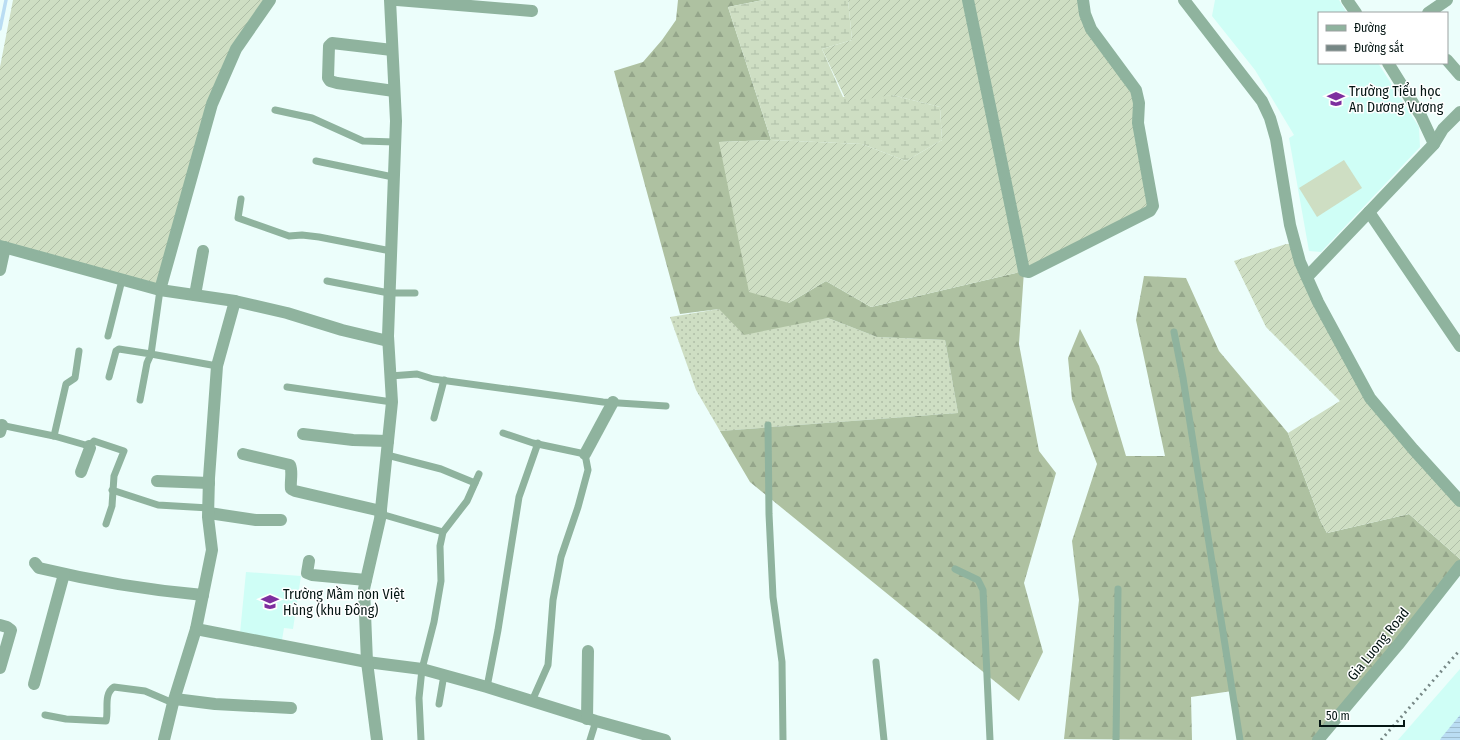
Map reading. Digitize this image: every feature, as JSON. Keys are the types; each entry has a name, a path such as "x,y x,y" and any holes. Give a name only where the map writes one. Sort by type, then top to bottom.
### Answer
{"street":[{"path":"160,290 212,104 236,49 270,0"},
{"path":"377,740 367,662 364,588 381,513 392,402 388,341 395,142 390,0"},
{"path":"397,0 532,11"},
{"path":"968,0 1020,256 1024,270 1029,272 1150,211 1153,206 1138,123 1140,103 1136,90 1091,29 1085,14 1083,0"},
{"path":"1347,0 1355,12"},
{"path":"1429,12 1447,0"},
{"path":"1189,2 1262,101 1270,118 1276,139 1290,225 1300,262 1318,302 1370,398 1412,449 1460,501"},
{"path":"392,50 332,43 329,46 328,78 330,81 337,84 394,91"},
{"path":"1448,61 1460,75"},
{"path":"1389,64 1421,116 1434,144"},
{"path":"1307,277 1434,144 1443,129 1460,112"},
{"path":"1369,212 1460,346"},
{"path":"0,270 2,247 160,290 235,301 287,312 342,330 388,341"},
{"path":"195,295 203,251"},
{"path":"164,740 196,629 212,550 209,511 209,483 217,366 235,301"},
{"path":"586,454 613,402"},
{"path":"303,434 353,440 388,441"},
{"path":"81,472 90,448 89,446"},
{"path":"243,454 290,465 292,470 290,481 291,489 381,513"},
{"path":"157,480 209,483"},
{"path":"209,511 256,520 281,520"},
{"path":"309,561 307,573 312,575 366,580"},
{"path":"35,563 39,568 147,590 203,595"},
{"name":"Gia Luong Road","path":"1318,740 1398,645 1460,566"},
{"path":"34,684 64,574"},
{"path":"0,625 11,630 0,668"},
{"path":"196,629 367,662 422,669 487,687 591,720 664,740"},
{"path":"588,652 591,720"},
{"path":"174,701 291,708"}],"lane":[{"path":"275,110 312,118 363,141 395,142"},
{"path":"316,161 394,177"},
{"path":"241,199 238,218 289,236 302,235 319,237 391,251"},
{"path":"108,336 122,280"},
{"path":"327,281 390,293 415,293"},
{"path":"140,400 147,363 151,354 160,290"},
{"path":"1174,332 1183,378 1240,740"},
{"path":"109,377 116,351 119,349 217,366"},
{"path":"54,436 66,384 75,378 79,351"},
{"path":"390,376 418,374 444,380 613,402 666,406"},
{"path":"434,418 444,380"},
{"path":"287,387 392,402"},
{"path":"768,425 769,514 773,597 782,662 783,740"},
{"path":"1,427 54,436 89,446 94,441 124,451 114,476 112,506 106,524"},
{"path":"503,433 586,454 588,470 578,507 561,557 553,600 548,665 532,701"},
{"path":"487,687 519,497 538,443"},
{"path":"387,455 441,469 475,483"},
{"path":"421,740 419,698 422,669 434,622 441,581 440,546 443,532 467,502 479,474"},
{"path":"112,490 158,505 209,511"},
{"path":"381,513 443,532"},
{"path":"955,569 978,580 983,590 990,740"},
{"path":"1116,740 1118,589"},
{"path":"876,662 884,740"},
{"path":"439,704 444,675"},
{"path":"45,715 106,721 107,699 111,689 114,687 145,691 174,701"},
{"path":"590,740 591,720"}],"shaded area":[{"name":"Trường Tiểu học An Dương Vương","path":"1215,0 1339,0 1346,12 1318,12 1318,64 1379,64 1419,127 1420,147 1321,252 1309,251 1289,138 1294,135 1255,70 1212,16"},
{"name":"Trường Mầm non Việt Hùng (khu Đông)","path":"246,572 301,576 293,629 284,628 282,640 240,633"},
{"path":"1460,669 1460,740 1398,740"}],"green space":[{"path":"13,0 270,0 236,49 213,104 160,290 0,244 0,67"},
{"path":"678,0 763,0 728,7 771,140 719,142 789,303 826,281 871,307 1024,271 1019,344 1039,451 1056,473 1024,583 1043,652 1019,701 750,482 720,431 958,413 945,340 877,337 828,318 744,335 719,309 680,314 614,71 643,62 662,40 676,20"},
{"path":"763,0 848,0 852,40 822,49 843,97 892,95 940,107 942,140 906,161 862,144 771,140 728,7"},
{"path":"848,0 1084,0 1087,21 1139,97 1153,206 1024,271 871,307 826,281 789,303 749,292 719,142 771,140 862,144 906,161 942,140 940,107 892,95 847,102 822,49 852,40"},
{"path":"1344,160 1362,188 1317,217 1299,188"},
{"path":"1286,244 1295,244 1370,398 1460,500 1460,559 1409,514 1327,533 1321,522 1288,433 1340,401 1266,327 1234,261"},
{"path":"1144,276 1186,278 1219,351 1288,433 1321,522 1327,533 1409,514 1460,559 1460,566 1318,740 1240,740 1232,691 1191,697 1192,740 1064,739 1079,600 1072,541 1097,464 1072,399 1068,358 1080,329 1099,366 1126,456 1165,456 1136,320"},
{"path":"719,309 801,322 828,318 877,337 945,340 958,413 720,431 696,390 670,317"}],"water":[{"path":"1460,715 1460,740 1440,740 1441,738"}],"waterway":[{"path":"0,29 6,0"}],"railway":[{"path":"1381,740 1460,650"}],"place":[{"name":"Trường Tiểu học An Dương Vương","path":"1336,99"},
{"name":"Trường Mầm non Việt Hùng (khu Đông)","path":"270,602"}]}
